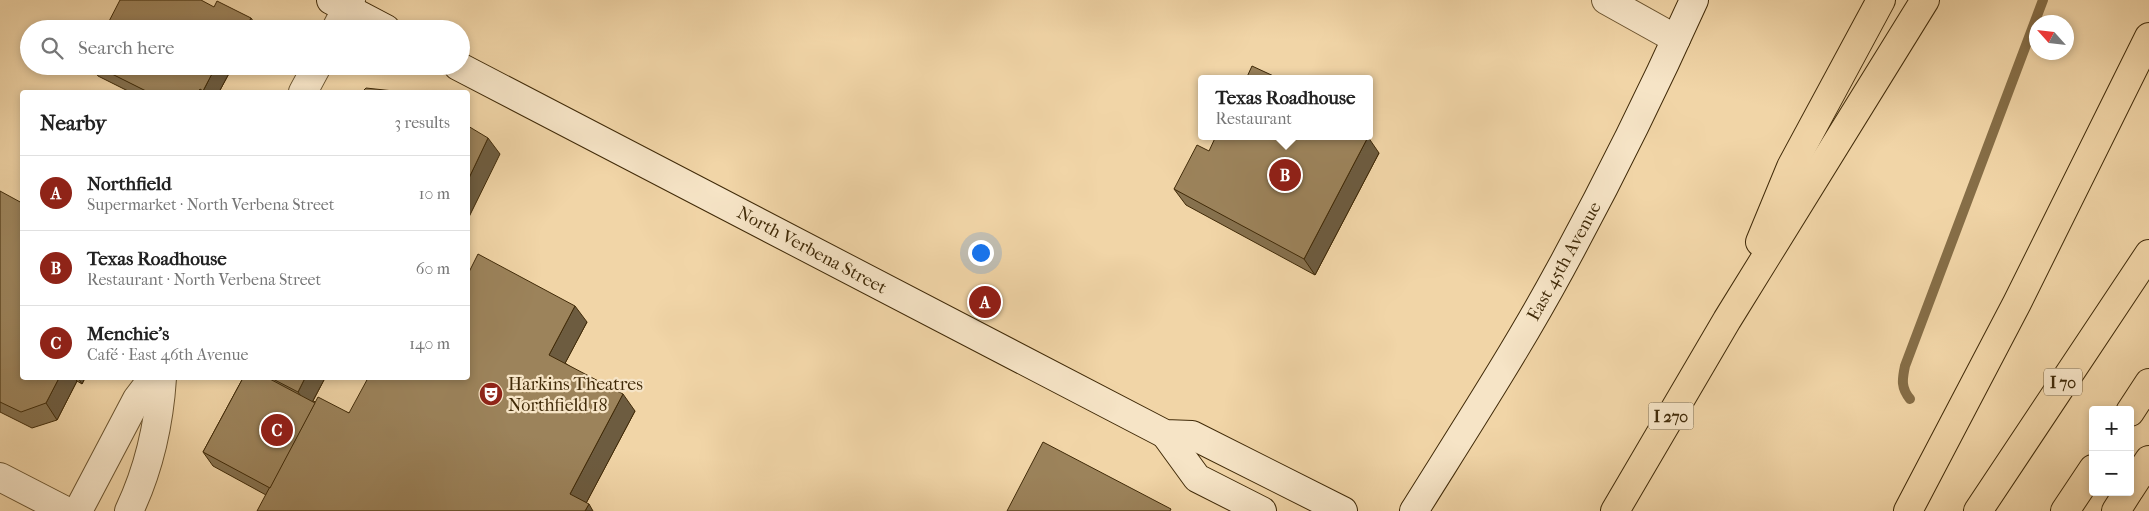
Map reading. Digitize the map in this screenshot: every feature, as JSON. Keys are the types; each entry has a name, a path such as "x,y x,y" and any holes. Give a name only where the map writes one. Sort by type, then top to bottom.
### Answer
{"highway":[{"path":"1727,320 1791,167 1881,0"},
{"path":"1727,320 1925,0"},
{"path":"1908,511 2017,303 2149,38"},
{"name":"I 70","path":"1978,511 2149,254"},
{"name":"I 270","path":"1615,511 1727,320"},
{"path":"2134,406 2149,383"},
{"path":"2134,483 2149,460"},
{"path":"2065,511 2089,475"},
{"path":"2116,511 2125,496"}],"street":[{"path":"1606,0 1676,39"},
{"name":"East 45th Avenue","path":"1414,511 1510,356 1560,269 1615,167 1694,0"},
{"path":"341,9 366,20"},
{"name":"North Verbena Street","path":"470,72 1165,434 1192,435 1343,511"},
{"path":"304,90 312,75"},
{"path":"78,511 137,399 151,380"},
{"path":"129,511 143,478 156,433 162,380"},
{"name":"North Verbena Street","path":"1165,434 1198,478 1262,511"},
{"path":"0,477 66,511"}],"building":[{"path":"120,0 201,0 214,7 217,1 251,18 250,20 110,20"},
{"path":"1252,66 1271,75 1248,75"},
{"path":"114,75 211,75 204,90 144,90"},
{"path":"366,88 384,90 364,90"},
{"path":"470,127 488,138 470,176"},
{"path":"1214,140 1366,140 1304,259 1174,189 1197,145 1209,151"},
{"path":"0,191 20,202 20,380 58,380 46,403 21,412 0,402"},
{"name":"Harkins Theatres Northfield 18","path":"478,254 575,306 549,355 623,394 570,494 589,504 585,511 257,511 318,397 349,413 367,380 470,380 470,270"},
{"path":"242,380 272,380 315,403 270,488 203,452"},
{"path":"275,380 304,380 298,392"},
{"path":"1043,442 1171,509 1170,511 1007,511"}],"waterway":[{"path":"1910,399 1903,384 1905,366 2043,0"}],"place":[{"name":"Texas Roadhouse","path":"1285,175"},
{"name":"Northfield","path":"985,302"},
{"name":"Harkins Theatres Northfield 18","path":"491,394"},
{"name":"Menchie's","path":"277,430"}]}
